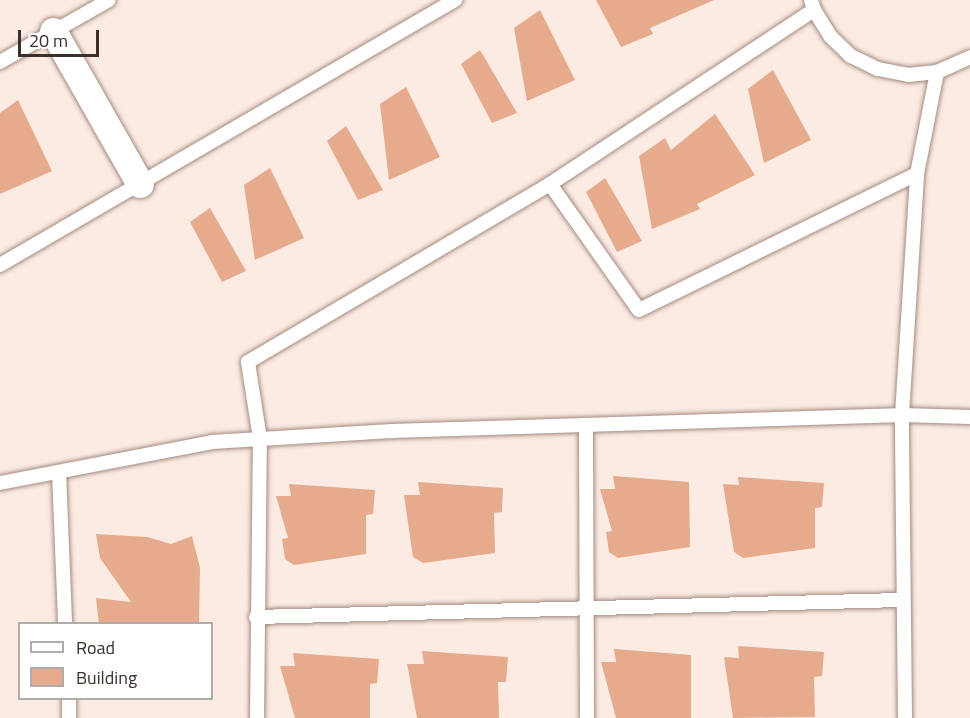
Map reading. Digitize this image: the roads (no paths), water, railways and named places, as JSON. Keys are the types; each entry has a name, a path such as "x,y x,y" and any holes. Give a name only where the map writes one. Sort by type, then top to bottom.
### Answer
{"street":[{"path":"53,32 140,184"}],"lane":[{"path":"0,62 109,0"},
{"path":"0,266 455,0"},
{"path":"257,718 256,617 260,439 248,362 550,184 812,5 830,36 851,56 878,69 908,75 937,72 970,57"},
{"path":"905,718 902,600 902,416 917,174 937,72"},
{"path":"550,184 639,310 917,174"},
{"path":"0,483 212,442 392,431 902,416 970,417"},
{"path":"586,425 587,718"},
{"path":"59,472 65,622"},
{"path":"256,617 902,600"},
{"path":"69,700 69,718"}]}
